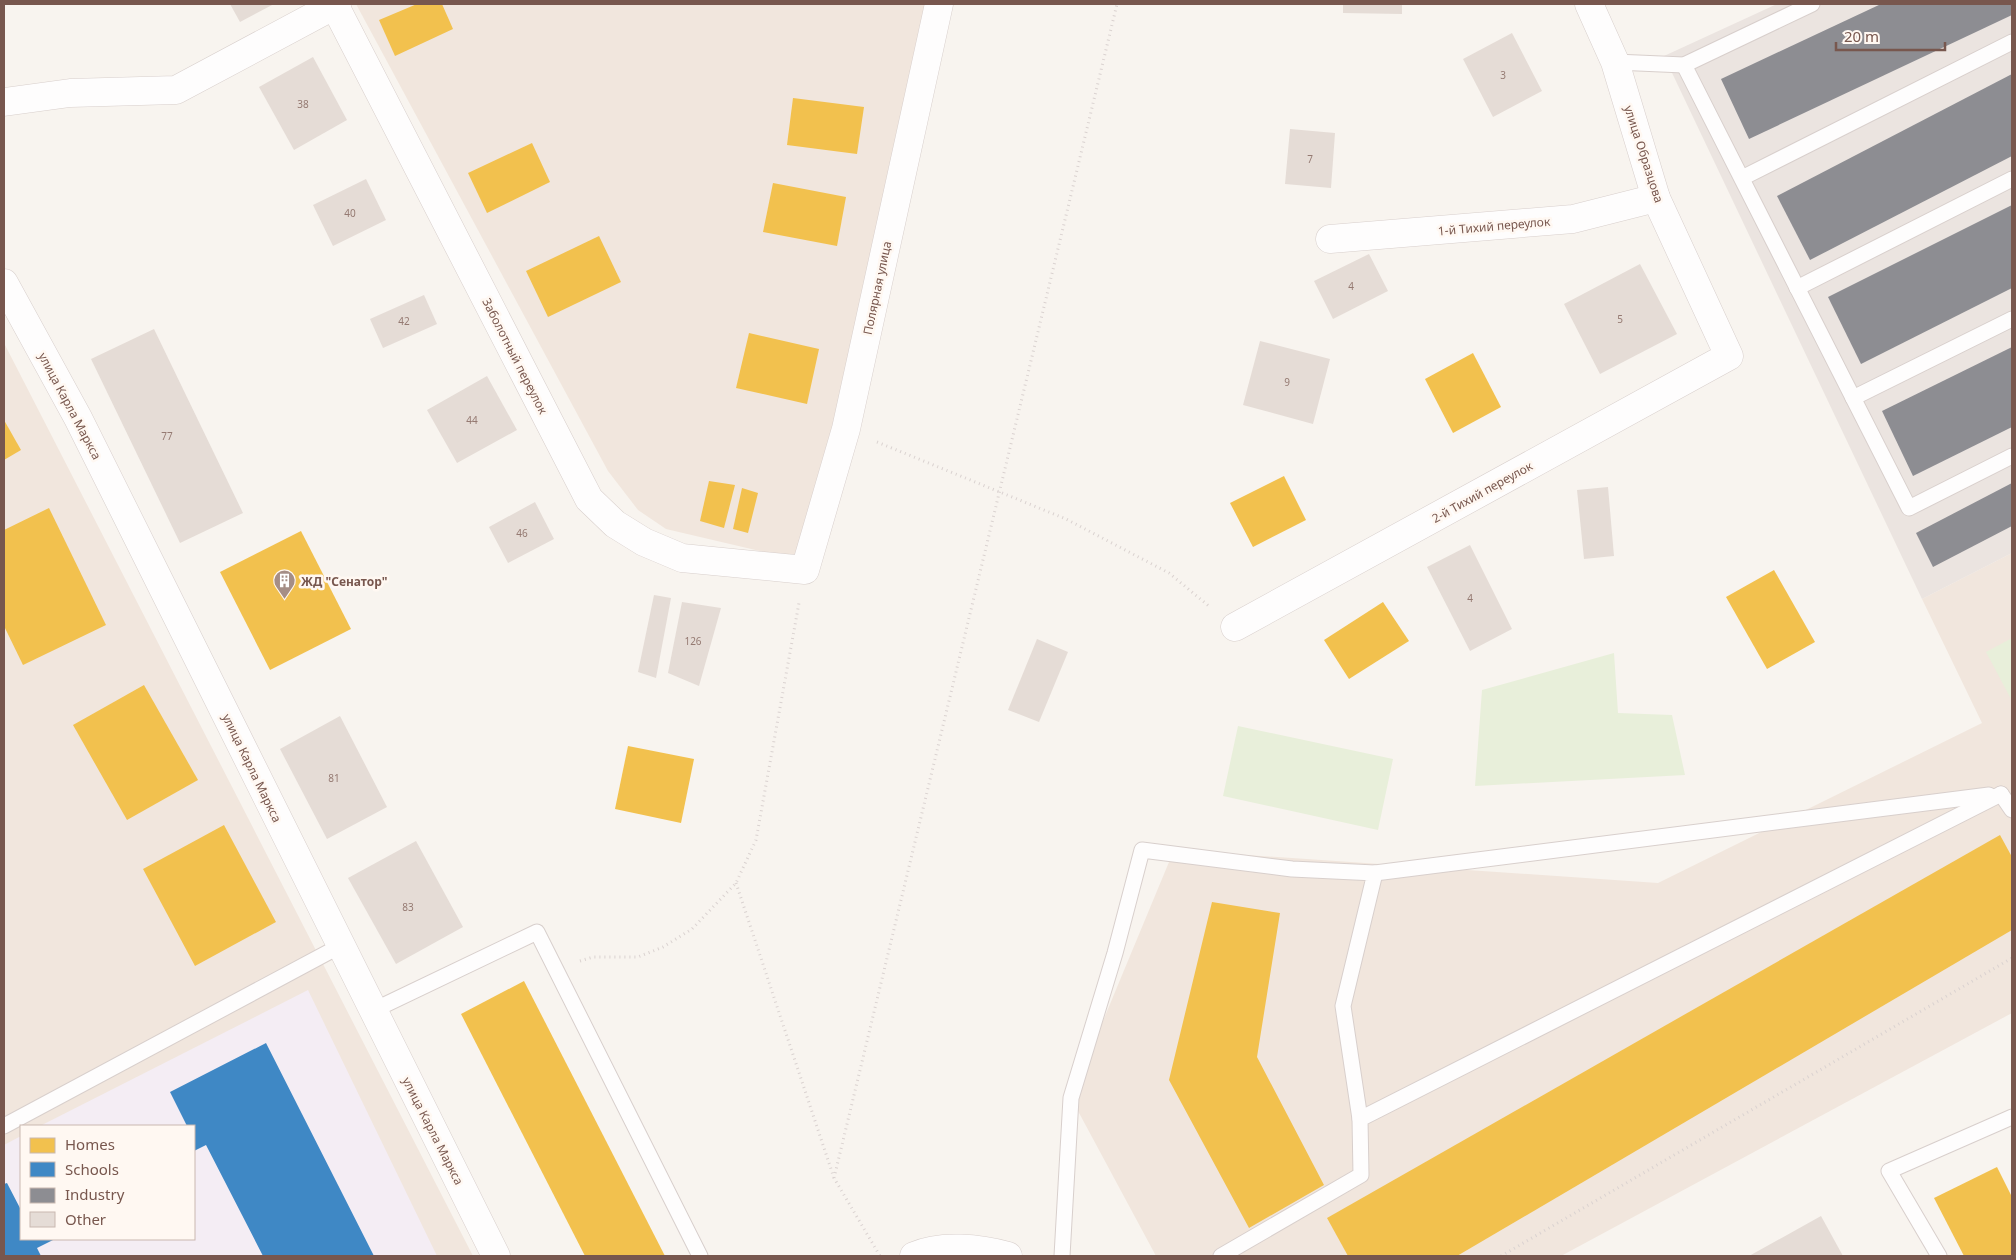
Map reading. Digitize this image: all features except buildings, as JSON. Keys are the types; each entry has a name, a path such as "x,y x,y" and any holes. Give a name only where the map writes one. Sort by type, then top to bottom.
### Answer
{"street":[{"path":"4,102 70,92 176,90 335,4"},
{"name":"Заболотный переулок","path":"335,4 588,499 615,524 644,542 682,558 805,570"},
{"name":"Полярная улица","path":"805,570 846,429 939,4"},
{"name":"улица Образцова","path":"1589,4 1615,62 1656,198 1729,356"},
{"name":"1-й Тихий переулок","path":"1330,239 1573,219 1656,198"},
{"name":"улица Карла Маркса","path":"4,282 78,418 372,1011 496,1256"},
{"name":"2-й Тихий переулок","path":"1235,627 1729,356"},
{"path":"914,1256 953,1248 988,1250 1008,1256"}],"lane":[{"path":"1615,62 1684,65 1812,4"},
{"path":"1742,178 2012,42"},
{"path":"1684,65 1909,508 2012,456"},
{"path":"1797,288 2012,179"},
{"path":"1853,398 2012,319"},
{"path":"2001,794 2012,810"},
{"path":"1062,1256 1071,1098 1115,954 1142,850 1292,869 1374,874 2001,794"},
{"path":"1360,1119 2001,794"},
{"path":"1221,1256 1362,1175 1360,1119 1342,1006 1374,874"},
{"path":"372,1011 537,932 700,1256"},
{"path":"4,1126 340,946"},
{"path":"1939,1256 1889,1170 2012,1117"}],"path":[{"path":"834,1178 1117,4"},
{"path":"846,429 998,493 1066,519 1169,573 1235,627"},
{"path":"556,969 593,956 638,956 662,947 692,929 736,882 756,840 805,570"},
{"path":"736,882 834,1178 880,1256"},
{"path":"1501,1256 2012,958"}],"shaded area":[{"path":"356,4 929,4 802,561 666,529 638,510 608,471"},
{"path":"1777,4 2012,4 2012,553 1922,599 1664,56"},
{"path":"4,343 473,1256 4,1256"},
{"path":"2012,553 2012,1013 1561,1256 1156,1256 1071,1098 1174,850 1658,883 1982,723 1922,599"},
{"path":"308,990 437,1256 4,1256 4,1145 20,1137 20,1240 195,1240 195,1125 42,1125"}],"green space":[{"path":"2012,638 2012,701 1986,652"},
{"path":"1614,653 1618,713 1672,715 1685,775 1475,786 1482,690"},
{"path":"1238,726 1393,759 1378,830 1223,796"}],"place":[{"name":"ЖД \"Сенатор\"","path":"285,600"}]}
